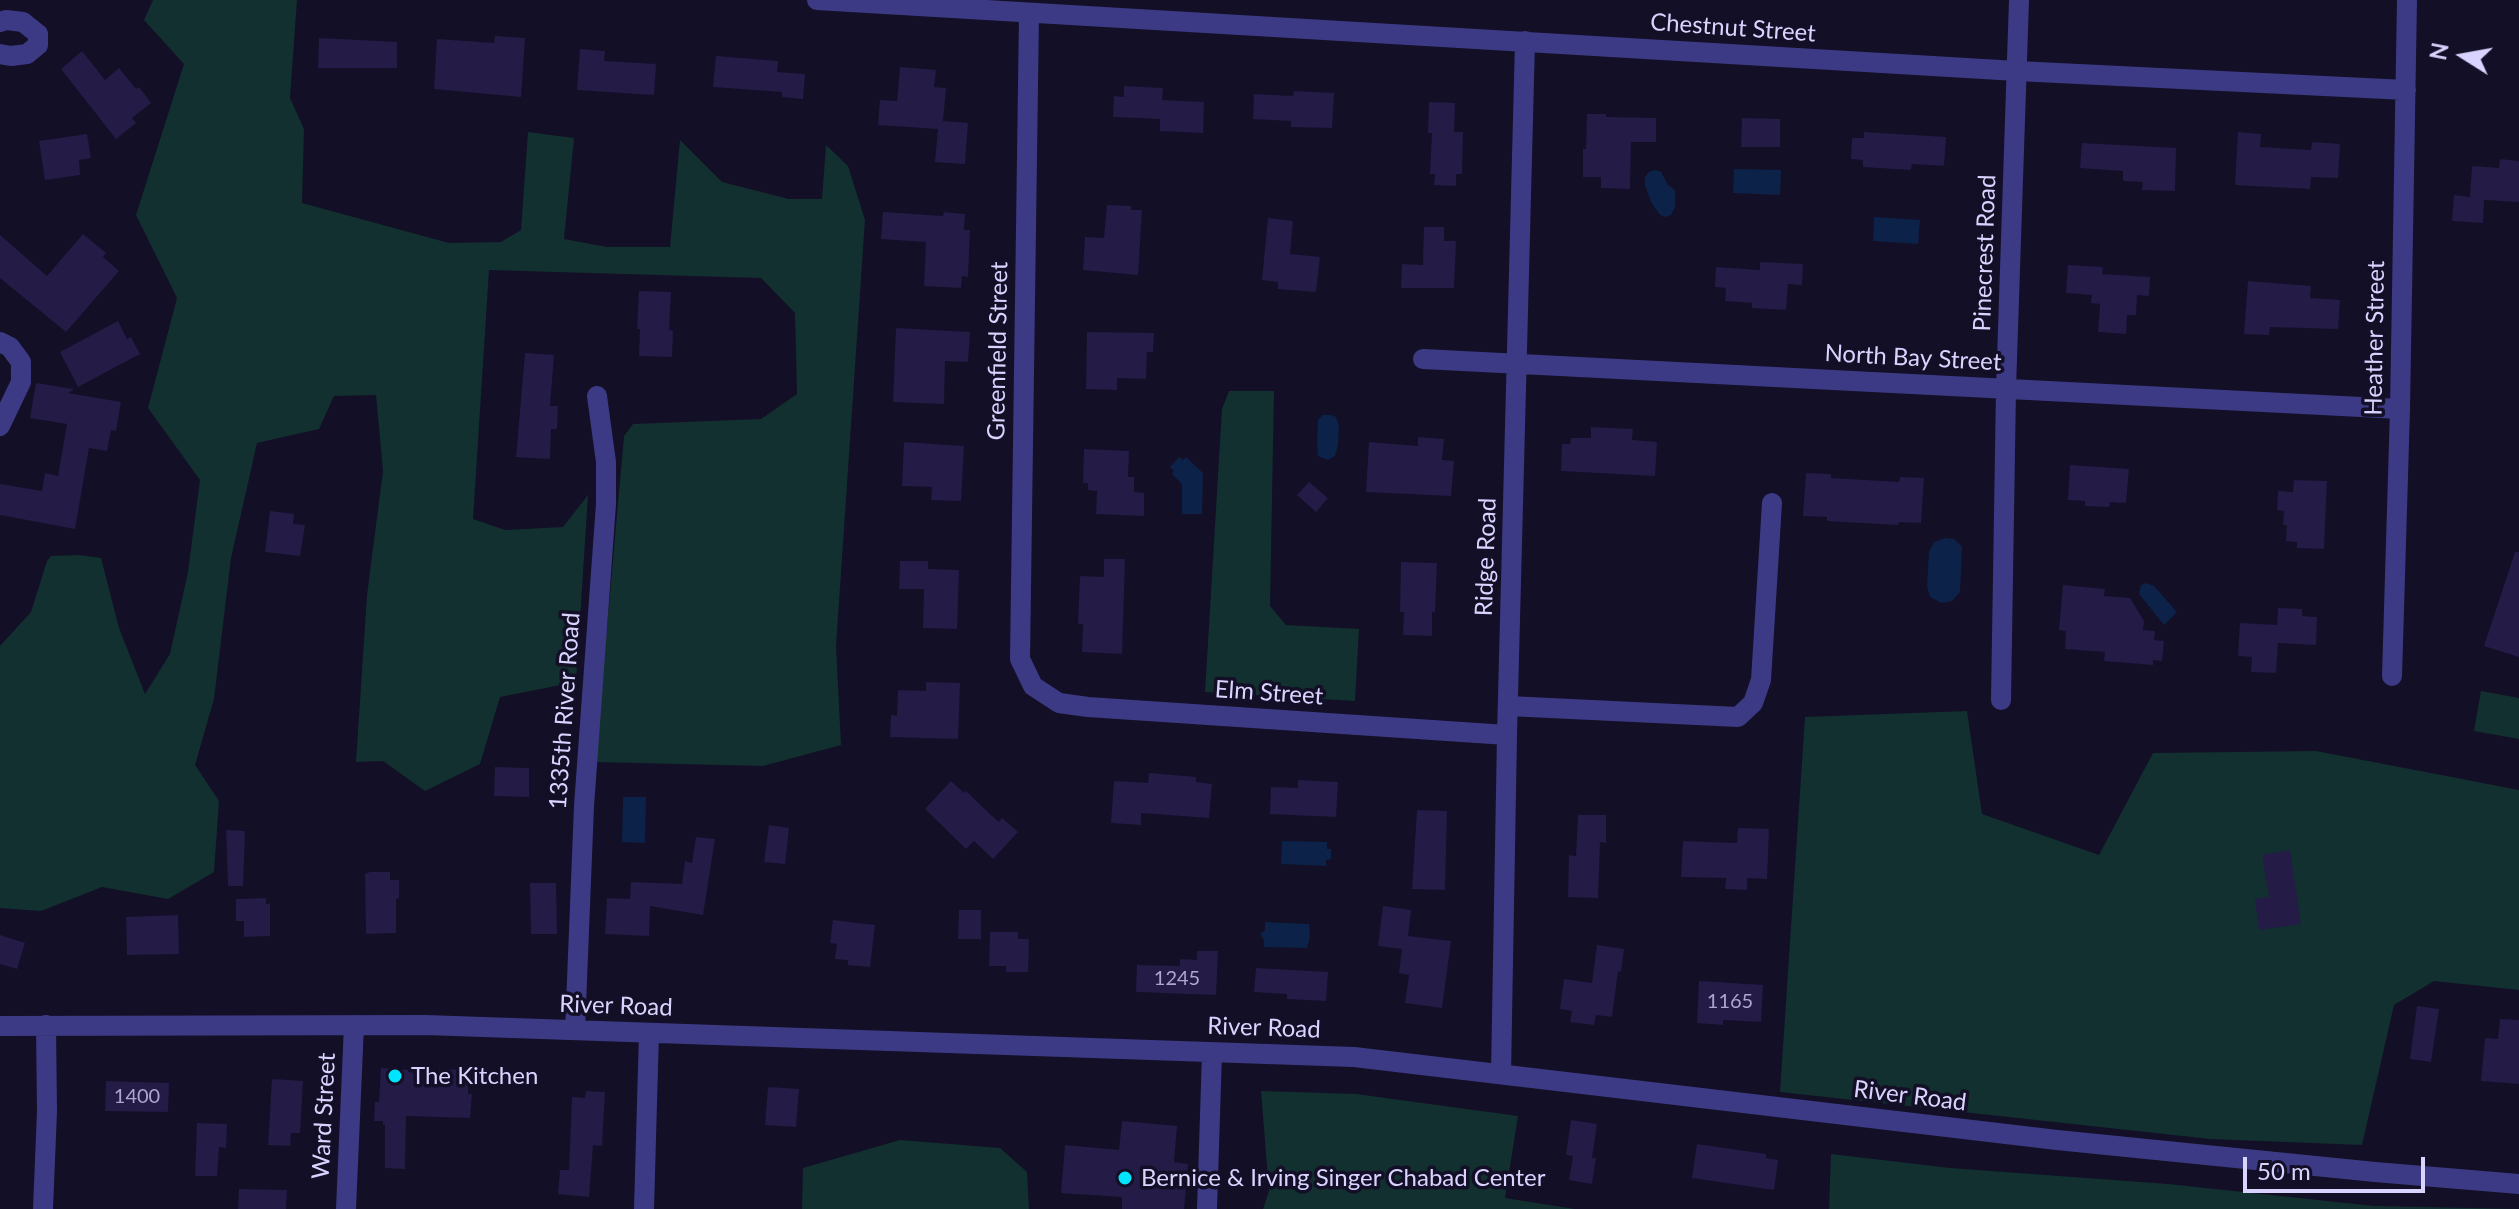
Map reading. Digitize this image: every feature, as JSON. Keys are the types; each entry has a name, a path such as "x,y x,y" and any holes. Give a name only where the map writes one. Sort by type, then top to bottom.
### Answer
{"street":[{"name":"Chestnut Street","path":"817,0 2017,71 2406,90"},
{"name":"Pinecrest Road","path":"2001,700 2006,389 2019,0"},
{"name":"Heather Street","path":"2392,676 2407,0"},
{"name":"Greenfield Street","path":"1029,13 1020,659 1033,686"},
{"path":"0,22 23,22 38,34 38,45 27,54 0,54"},
{"name":"Ridge Road","path":"1501,1074 1525,41"},
{"path":"0,342 10,347 21,362 21,382 0,426"},
{"name":"North Bay Street","path":"1423,359 2400,409"},
{"name":"1335th River Road","path":"575,1030 584,806 606,504 606,462 597,396"},
{"path":"1508,706 1738,717 1753,703 1761,680 1772,503"},
{"name":"Elm Street","path":"1033,686 1059,703 1088,707 1507,735"},
{"path":"43,1209 47,1111 46,1025"},
{"name":"Ward Street","path":"346,1209 354,1025"},
{"name":"River Road","path":"0,1026 425,1025 1354,1057 2057,1140 2519,1184"},
{"path":"644,1209 649,1033"},
{"path":"1207,1209 1212,1053"}],"green space":[{"path":"153,0 297,0 290,98 304,129 302,203 449,243 501,242 521,230 528,132 574,138 564,239 607,247 670,247 680,140 722,182 789,199 822,199 826,145 848,166 865,220 836,646 841,745 763,766 595,762 624,436 633,424 761,419 797,394 795,313 761,278 489,270 473,519 505,530 563,527 588,495 576,682 500,697 480,764 425,791 383,761 356,762 367,595 383,471 376,395 334,396 319,429 257,443 231,558 214,699 195,765 219,801 214,872 168,899 102,887 41,911 0,908 0,646 31,612 47,561 51,556 101,558 119,628 145,694 170,654 188,572 200,480 148,408 177,298 136,215 184,64 144,20"},
{"path":"1229,391 1274,391 1270,606 1286,625 1359,629 1355,701 1205,692 1222,409"},
{"path":"2481,691 2519,698 2519,739 2474,731"},
{"path":"1967,711 1982,814 2099,855 2153,753 2316,751 2519,790 2519,990 2434,981 2394,1005 2362,1145 2210,1139 1780,1092 1805,717"},
{"path":"1261,1091 1356,1094 1518,1116 1505,1198 1575,1209 1263,1209 1269,1191"},
{"path":"900,1140 1000,1148 1027,1172 1029,1209 802,1209 803,1168"},
{"path":"1831,1154 1950,1168 2168,1184 2374,1206 2519,1209 1829,1209"}],"water":[{"path":"1734,169 1781,170 1780,195 1733,193"},
{"path":"1655,170 1661,172 1668,185 1675,190 1675,207 1671,215 1665,217 1651,202 1645,185 1645,177"},
{"path":"1874,217 1920,220 1918,244 1873,241"},
{"path":"1323,415 1336,417 1339,426 1335,456 1328,460 1318,456 1318,420"},
{"path":"1179,457 1183,460 1186,457 1203,473 1202,514 1182,514 1182,484 1172,474 1174,471 1170,467"},
{"path":"1954,539 1962,547 1960,592 1952,601 1942,603 1930,597 1927,586 1929,552 1934,542"},
{"path":"2141,585 2154,586 2177,612 2164,625 2139,594"},
{"path":"623,797 646,797 645,843 622,842"},
{"path":"1282,841 1327,842 1331,859 1326,860 1326,866 1281,864"},
{"path":"1265,922 1309,924 1307,948 1264,947 1260,934 1265,930"}],"building":[{"path":"495,36 525,38 521,97 434,89 437,39 494,43"},
{"path":"319,38 397,42 397,68 318,68"},
{"path":"580,49 605,51 604,61 656,64 654,95 577,90"},
{"path":"82,51 105,80 119,68 151,103 132,118 136,123 116,139 61,69"},
{"path":"716,56 778,61 777,72 805,74 803,99 782,97 782,92 713,87"},
{"path":"900,67 936,70 934,87 946,88 943,121 968,123 965,164 935,162 938,129 878,125 880,100 897,101"},
{"path":"1124,86 1163,88 1162,100 1204,102 1203,133 1160,131 1160,119 1113,117 1114,96 1124,97"},
{"path":"1294,91 1334,93 1332,128 1291,127 1291,121 1253,119 1254,94 1293,96"},
{"path":"1429,102 1455,103 1454,132 1463,132 1462,174 1456,174 1456,186 1434,185 1435,174 1430,174 1432,133 1428,133"},
{"path":"1587,114 1656,118 1656,142 1631,142 1630,189 1601,188 1601,177 1583,177"},
{"path":"1742,118 1780,119 1780,147 1741,147"},
{"path":"1864,132 1946,137 1944,166 1912,164 1911,170 1863,167 1863,160 1851,159 1852,138 1864,138"},
{"path":"2238,132 2261,134 2260,147 2311,150 2312,142 2340,144 2338,178 2311,177 2310,189 2235,185"},
{"path":"87,134 91,158 79,160 80,175 45,180 39,141"},
{"path":"2082,143 2176,148 2175,191 2142,190 2143,182 2123,181 2123,171 2080,168"},
{"path":"2500,159 2519,161 2519,202 2484,200 2483,223 2452,221 2454,195 2470,197 2472,166 2499,168"},
{"path":"1107,205 1131,206 1131,210 1142,210 1138,275 1083,270 1085,237 1104,238"},
{"path":"883,212 943,216 944,212 965,214 964,230 970,230 968,277 962,276 961,288 924,286 926,242 881,239"},
{"path":"1268,218 1293,221 1290,254 1320,257 1316,292 1278,289 1278,282 1262,280"},
{"path":"1424,227 1444,227 1444,241 1456,241 1454,288 1401,288 1402,264 1423,265"},
{"path":"83,234 106,253 103,257 119,271 66,332 0,278 0,235 47,276"},
{"path":"1760,262 1803,264 1802,285 1788,284 1786,310 1752,308 1752,303 1725,301 1726,288 1715,287 1716,267 1760,270"},
{"path":"2068,265 2103,267 2102,274 2150,277 2149,296 2137,295 2136,315 2127,315 2126,334 2098,332 2100,304 2091,303 2092,295 2066,293"},
{"path":"2248,281 2311,286 2310,298 2340,300 2338,329 2270,327 2269,335 2244,334"},
{"path":"639,291 671,292 669,330 673,331 672,357 639,356"},
{"path":"118,321 127,339 131,337 140,354 78,387 60,352"},
{"path":"896,328 970,332 968,362 945,361 944,404 893,402"},
{"path":"1087,332 1154,333 1153,352 1147,352 1146,379 1117,378 1117,390 1086,389"},
{"path":"525,353 554,355 550,406 558,406 557,429 551,429 550,459 516,457"},
{"path":"36,383 74,389 68,393 121,402 116,431 111,430 107,451 89,448 75,529 0,515 0,484 42,491 45,473 58,476 67,424 30,418"},
{"path":"1591,427 1633,429 1632,440 1657,442 1655,476 1561,471 1562,444 1570,444 1571,438 1591,438"},
{"path":"1418,437 1444,439 1442,460 1454,461 1451,496 1366,492 1369,442 1418,446"},
{"path":"904,442 964,446 961,501 931,500 932,487 902,486"},
{"path":"1084,449 1129,451 1128,477 1134,477 1134,492 1144,493 1144,516 1096,514 1097,491 1088,490 1088,483 1083,483"},
{"path":"2070,465 2129,469 2126,503 2110,502 2109,507 2085,506 2085,501 2068,500"},
{"path":"1806,473 1831,474 1831,478 1899,482 1900,477 1924,478 1921,523 1899,522 1898,525 1827,521 1827,517 1803,516"},
{"path":"2294,480 2327,481 2324,549 2297,548 2297,542 2286,541 2284,511 2277,510 2278,491 2293,492"},
{"path":"1309,482 1328,498 1316,512 1297,495"},
{"path":"270,511 294,514 293,524 305,525 300,556 265,552"},
{"path":"2515,552 2519,552 2519,657 2484,646"},
{"path":"1104,559 1125,559 1122,654 1082,652 1083,624 1078,624 1080,576 1104,577"},
{"path":"900,561 928,561 928,569 959,570 957,629 923,628 924,589 899,589"},
{"path":"1401,562 1437,563 1432,636 1403,635"},
{"path":"2063,585 2105,589 2104,596 2130,598 2144,621 2143,630 2155,631 2154,640 2164,641 2162,661 2153,660 2153,665 2104,661 2105,652 2065,649 2066,631 2059,630"},
{"path":"2278,608 2302,609 2302,616 2317,617 2316,645 2278,643 2276,673 2251,672 2252,657 2238,656 2240,623 2277,625"},
{"path":"926,682 960,683 958,739 890,737 891,715 897,716 898,690 926,691"},
{"path":"495,767 529,768 529,797 494,796"},
{"path":"1149,773 1196,777 1196,782 1212,784 1209,818 1141,813 1141,825 1111,823 1114,781 1148,783"},
{"path":"1298,780 1338,782 1336,817 1270,814 1271,787 1298,788"},
{"path":"951,781 999,822 1002,818 1018,832 993,859 974,841 966,849 925,809"},
{"path":"1417,810 1447,811 1445,890 1412,889"},
{"path":"1578,815 1606,815 1606,843 1600,842 1598,898 1568,897 1569,855 1576,856"},
{"path":"769,825 789,828 785,864 764,862"},
{"path":"1738,828 1769,829 1767,879 1747,878 1747,890 1725,889 1726,878 1681,877 1683,841 1737,843"},
{"path":"226,830 245,831 243,886 228,886"},
{"path":"696,837 715,839 703,915 650,906 649,936 605,934 607,898 630,899 631,882 682,884 685,861 692,863"},
{"path":"2290,850 2301,924 2259,930 2255,899 2269,897 2262,855"},
{"path":"390,872 390,880 399,880 396,933 366,934 365,874"},
{"path":"530,883 556,883 557,934 531,934"},
{"path":"266,898 266,904 270,904 270,936 244,937 244,921 236,921 236,899"},
{"path":"1383,906 1411,910 1408,936 1451,941 1442,1008 1405,1003 1409,975 1399,973 1402,949 1378,946"},
{"path":"959,910 981,910 981,939 958,939"},
{"path":"178,915 179,954 127,955 126,917"},
{"path":"833,920 875,925 870,967 848,965 848,960 835,959 837,944 830,943"},
{"path":"990,932 1018,932 1018,939 1029,939 1028,972 1006,972 1006,966 989,966"},
{"path":"0,935 25,943 17,969 0,964"},
{"path":"1597,945 1624,949 1612,1017 1596,1015 1594,1025 1570,1022 1572,1011 1560,1009 1564,979 1592,983"},
{"path":"1197,951 1218,951 1216,995 1136,992 1137,965 1180,966 1180,959 1197,960"},
{"path":"1256,968 1328,972 1326,1001 1287,999 1287,994 1254,992"},
{"path":"1699,981 1763,985 1761,1022 1723,1020 1723,1025 1697,1023"},
{"path":"2417,1006 2439,1009 2431,1062 2410,1059"},
{"path":"2500,1019 2519,1020 2519,1084 2481,1081 2485,1038 2498,1039"},
{"path":"381,1068 439,1072 439,1069 464,1070 464,1079 468,1079 468,1094 472,1094 470,1118 406,1116 405,1169 385,1168 385,1125 383,1121 374,1121 375,1102 379,1102"},
{"path":"272,1079 303,1081 300,1133 291,1133 290,1146 268,1145"},
{"path":"106,1081 169,1083 168,1112 105,1111"},
{"path":"768,1087 799,1089 796,1127 765,1125"},
{"path":"586,1091 605,1092 602,1146 593,1145 589,1197 558,1194 560,1170 569,1170 572,1097 585,1098"},
{"path":"1571,1120 1597,1124 1592,1184 1569,1180 1573,1156 1566,1155"},
{"name":"Bernice & Irving Singer Chabad Center","path":"1122,1121 1177,1126 1174,1162 1188,1164 1184,1209 1122,1209 1122,1197 1061,1193 1065,1145 1119,1150"},
{"path":"197,1123 227,1124 226,1148 219,1147 217,1176 195,1176"},
{"path":"1697,1144 1766,1154 1766,1158 1778,1160 1774,1190 1692,1178"},
{"path":"239,1189 287,1190 286,1209 238,1209"}],"place":[{"name":"The Kitchen","path":"395,1076"},
{"name":"Bernice & Irving Singer Chabad Center","path":"1125,1178"}]}
